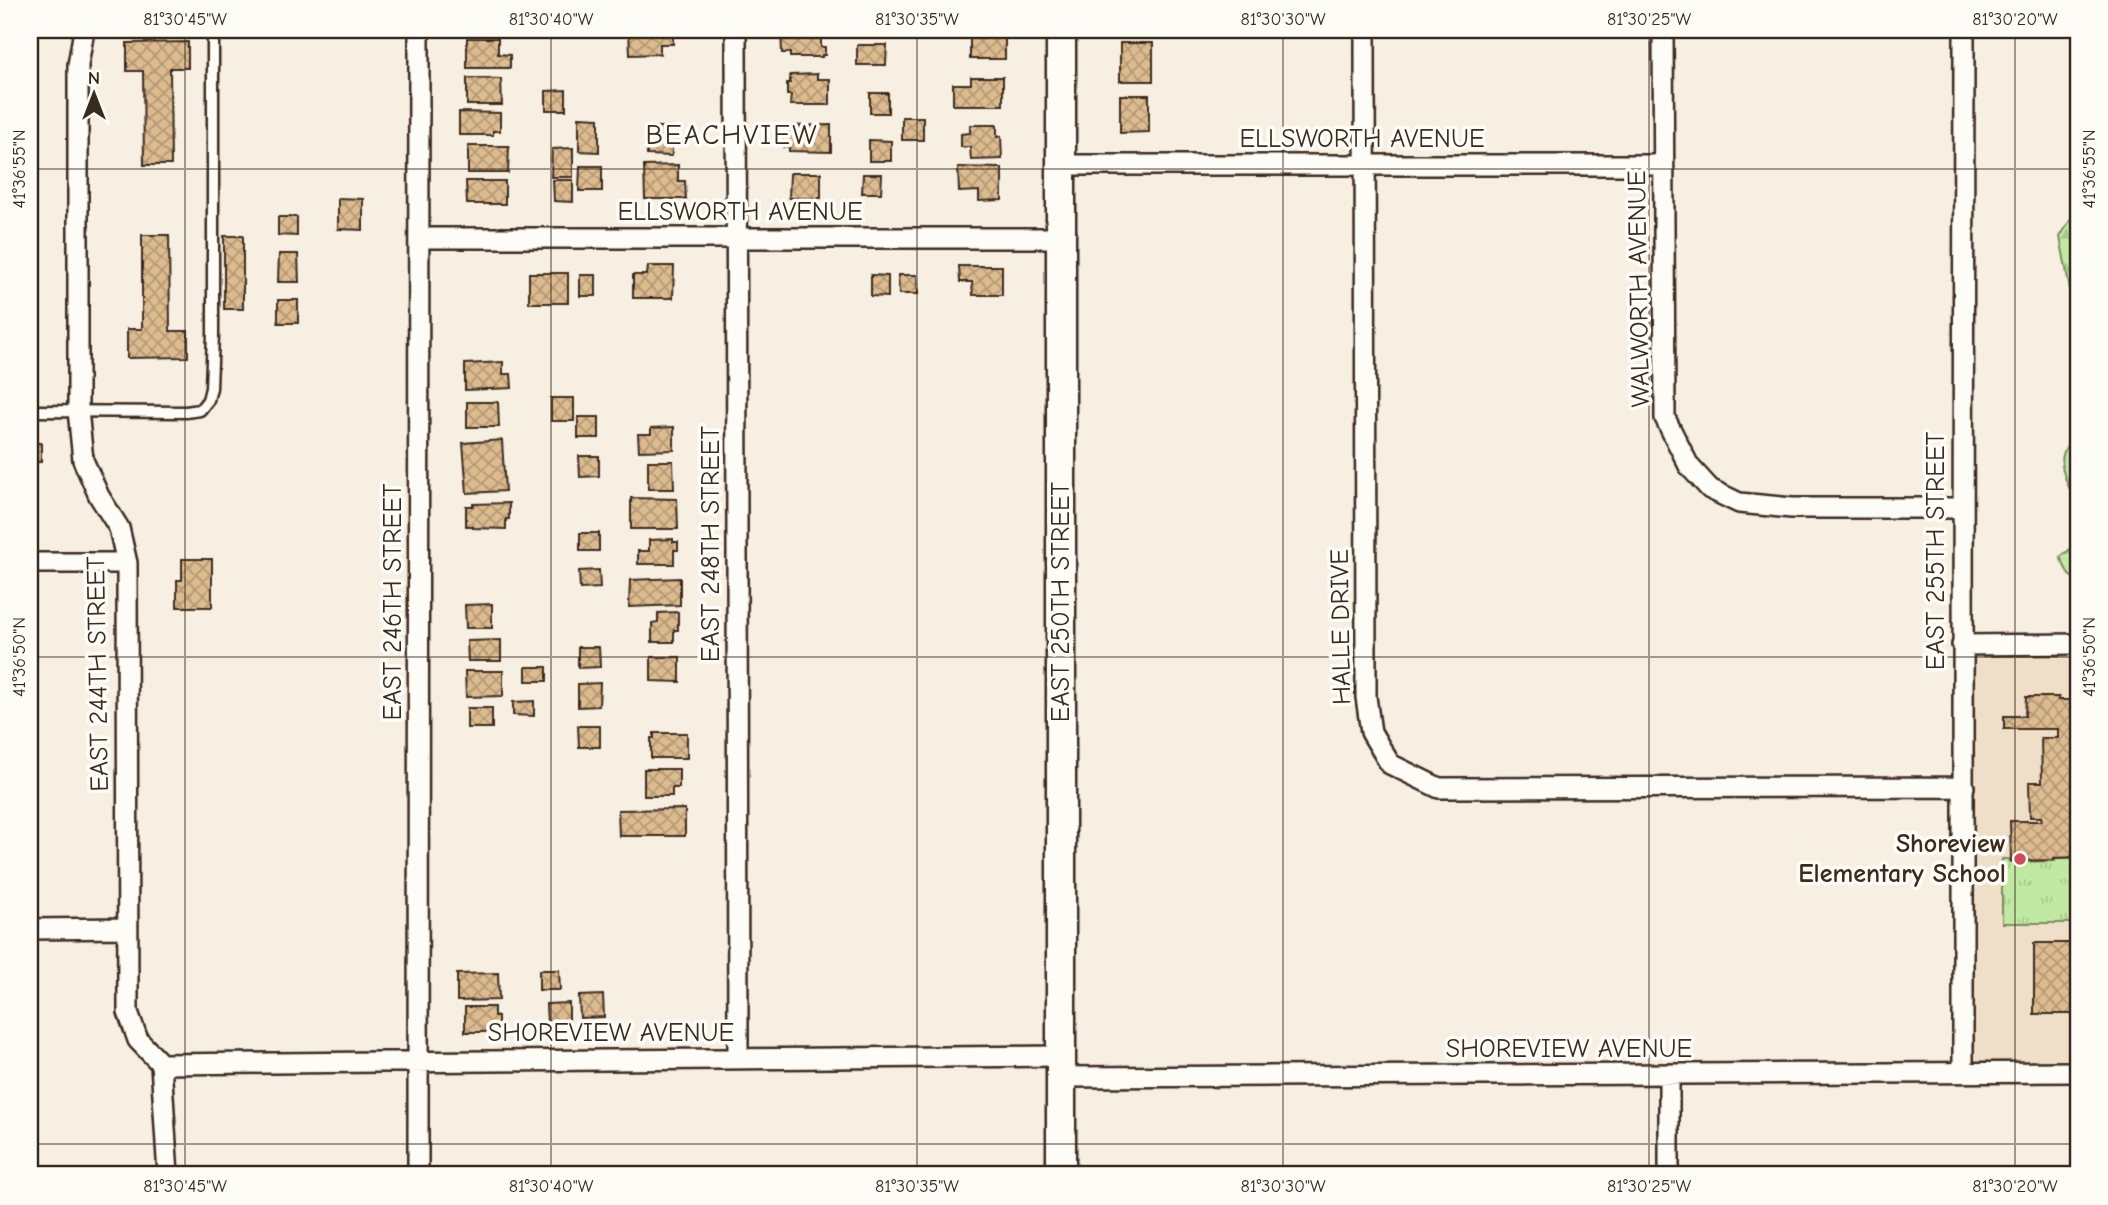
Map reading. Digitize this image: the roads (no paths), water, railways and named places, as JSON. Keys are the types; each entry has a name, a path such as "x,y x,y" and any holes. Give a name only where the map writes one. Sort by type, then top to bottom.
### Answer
{"street":[{"name":"EAST 244TH STREET","path":"84,30 78,65 78,410 83,460 99,496 119,527 127,563 128,1012 138,1041 161,1064"},
{"name":"EAST 246TH STREET","path":"418,1175 419,30"},
{"name":"EAST 248TH STREET","path":"736,30 738,1058"},
{"name":"EAST 250TH STREET","path":"1060,1175 1061,30"},
{"name":"HALLE DRIVE","path":"1365,30 1366,697 1371,732 1390,764 1439,788 1964,787"},
{"name":"WALWORTH AVENUE","path":"1663,30 1665,418 1689,466 1710,489 1739,503 1792,508 1963,508"},
{"name":"EAST 255TH STREET","path":"1963,1072 1964,30"},
{"name":"ELLSWORTH AVENUE","path":"1061,165 1663,165"},
{"name":"ELLSWORTH AVENUE","path":"420,238 1061,238"},
{"path":"30,563 127,563"},
{"path":"1962,645 2078,644"},
{"path":"30,929 127,929"},
{"name":"SHOREVIEW AVENUE","path":"161,1064 738,1058 1061,1067 1669,1075 2078,1072"},
{"path":"161,1064 168,1175"},
{"path":"1669,1075 1669,1175"}],"lane":[{"path":"30,411 186,412 200,410 208,400 213,334 213,30"}],"place":[{"name":"Shoreview Elementary School","path":"2020,859"}],"district":[{"name":"BEACHVIEW","path":"732,135"}]}
